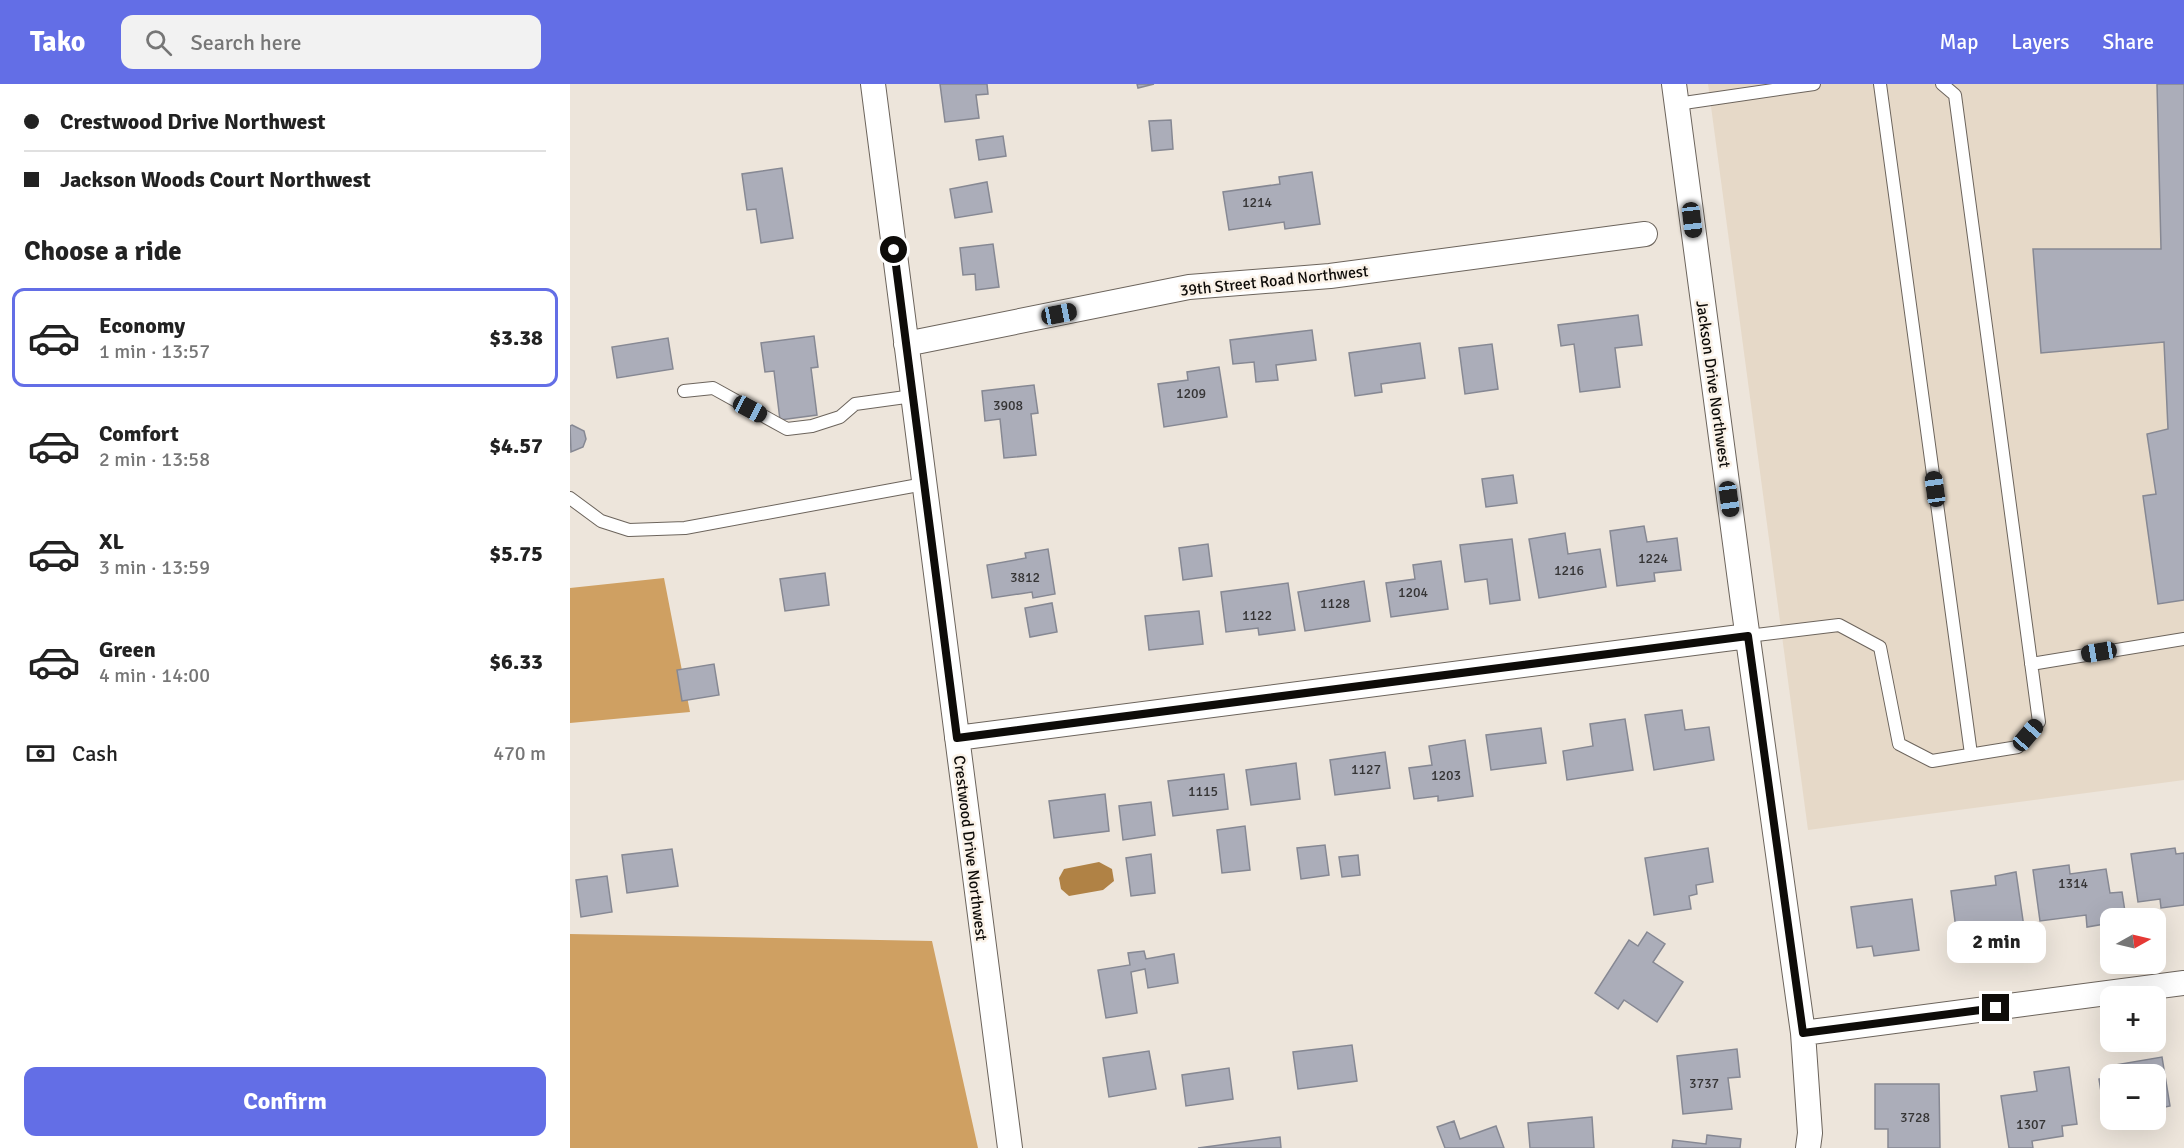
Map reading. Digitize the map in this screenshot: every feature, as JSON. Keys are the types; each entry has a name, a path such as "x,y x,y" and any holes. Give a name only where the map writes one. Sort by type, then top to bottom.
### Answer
{"street":[{"name":"Crestwood Drive Northwest","path":"873,84 1010,1148"},
{"name":"Jackson Drive Northwest","path":"1675,94 1803,1033 1810,1133 1808,1148"},
{"name":"39th Street Road Northwest","path":"906,344 1189,287 1330,276 1645,234"},
{"path":"957,738 1748,636"},
{"path":"1803,1033 2184,983"}],"lane":[{"path":"1675,94 1814,84"},
{"path":"1880,84 1971,754"},
{"path":"1748,636 1839,625 1880,647 1899,744 1932,761 2018,747 2039,722 1955,95 1942,84"},
{"path":"684,391 713,388 787,429 812,426 840,417 855,404 913,396"},
{"path":"570,498 601,521 629,530 685,528 924,484"},
{"path":"2031,664 2184,639"}],"shaded area":[{"path":"1708,84 2184,84 2184,780 1808,830"},
{"path":"664,578 690,712 570,723 570,588"},
{"path":"1099,862 1112,869 1114,881 1103,890 1069,896 1061,889 1059,878 1064,869"},
{"path":"570,934 932,941 978,1148 570,1148"}],"building":[{"path":"940,84 987,84 988,94 976,95 979,118 945,122"},
{"path":"1137,84 1154,84 1138,88"},
{"path":"2157,84 2184,84 2184,600 2158,604 2143,496 2156,494 2147,434 2168,429 2164,342 2041,353 2033,249 2161,249"},
{"path":"1171,120 1173,149 1152,151 1149,121"},
{"path":"1003,136 1006,156 979,160 976,140"},
{"path":"782,168 793,238 761,243 756,209 747,210 742,174"},
{"path":"1312,172 1320,224 1285,229 1284,222 1229,230 1223,192 1280,184 1279,177"},
{"path":"987,182 992,212 955,218 950,189"},
{"path":"993,244 999,287 976,290 975,274 963,275 960,248"},
{"path":"1638,315 1642,345 1615,348 1620,387 1580,392 1574,344 1561,346 1558,325"},
{"path":"1312,330 1316,360 1276,365 1278,380 1256,382 1254,362 1233,364 1230,340"},
{"path":"814,336 818,367 811,368 817,415 780,420 774,371 765,372 761,343"},
{"path":"668,338 673,369 617,378 612,347"},
{"path":"1420,343 1425,378 1381,384 1382,392 1355,396 1349,353"},
{"path":"1492,344 1498,389 1465,394 1459,348"},
{"path":"1219,367 1227,417 1164,427 1158,384 1188,380 1187,372"},
{"path":"1034,385 1038,413 1031,414 1036,455 1004,458 1000,419 985,421 982,391"},
{"path":"570,426 584,431 586,439 583,447 571,452"},
{"path":"1513,475 1517,503 1486,507 1482,479"},
{"path":"1644,526 1647,542 1677,538 1681,570 1654,573 1655,581 1617,586 1610,531"},
{"path":"1565,533 1568,554 1600,549 1606,587 1539,598 1529,539"},
{"path":"1512,539 1520,600 1490,604 1487,579 1465,582 1460,545"},
{"path":"1208,544 1212,576 1183,580 1179,548"},
{"path":"1048,549 1055,594 1033,598 1032,592 992,598 987,565 1026,558 1025,553"},
{"path":"1441,561 1448,609 1391,617 1386,583 1415,579 1413,565"},
{"path":"825,573 829,605 785,611 780,579"},
{"path":"1364,581 1370,621 1305,631 1298,592"},
{"path":"1288,583 1295,630 1259,635 1258,628 1226,632 1221,592"},
{"path":"1052,603 1057,632 1030,637 1025,608"},
{"path":"1199,611 1203,644 1149,650 1145,616"},
{"path":"714,664 719,695 682,701 677,670"},
{"path":"1682,710 1685,730 1709,727 1714,760 1654,770 1645,715"},
{"path":"1625,719 1633,770 1567,780 1563,751 1593,746 1590,724"},
{"path":"1541,728 1546,763 1491,770 1486,735"},
{"path":"1465,740 1473,796 1438,801 1438,796 1414,799 1409,768 1432,765 1429,746"},
{"path":"1385,752 1390,788 1335,795 1330,760"},
{"path":"1296,763 1300,799 1251,805 1246,770"},
{"path":"1224,774 1228,809 1173,816 1168,781"},
{"path":"1105,794 1109,831 1054,838 1049,801"},
{"path":"1151,802 1155,835 1123,840 1119,806"},
{"path":"1245,826 1250,870 1222,873 1217,830"},
{"path":"1325,845 1329,875 1301,879 1297,848"},
{"path":"1708,848 1713,882 1696,885 1697,894 1689,896 1691,909 1654,915 1645,858"},
{"path":"2175,848 2176,854 2184,853 2184,905 2161,908 2160,899 2138,902 2131,854"},
{"path":"672,849 678,886 627,893 622,855"},
{"path":"1151,854 1155,893 1131,896 1126,858"},
{"path":"1358,855 1360,875 1342,877 1339,857"},
{"path":"2069,865 2070,874 2106,869 2110,893 2122,892 2124,908 2100,908 2100,925 2087,927 2086,915 2040,921 2033,870"},
{"path":"2016,872 2026,941 1993,946 1991,931 1957,936 1951,891 1996,885 1995,876"},
{"path":"607,876 612,912 581,917 576,880"},
{"path":"1912,899 1919,950 1874,956 1872,946 1857,948 1851,907"},
{"path":"1647,932 1665,944 1653,962 1683,982 1657,1022 1624,1000 1618,1009 1595,993 1629,940 1638,946"},
{"path":"1144,951 1146,959 1174,954 1178,983 1148,988 1145,969 1131,972 1137,1013 1106,1018 1098,970 1130,965 1128,953"},
{"path":"1352,1045 1357,1081 1298,1089 1293,1052"},
{"path":"1737,1049 1740,1077 1728,1078 1732,1109 1683,1114 1677,1056"},
{"path":"1149,1051 1156,1089 1109,1097 1103,1058"},
{"path":"2162,1057 2163,1064 2121,1064"},
{"path":"2069,1067 2077,1124 2062,1126 2063,1136 2032,1141 2033,1148 2009,1148 2001,1096 2037,1091 2034,1072"},
{"path":"1229,1068 1233,1099 1186,1106 1182,1075"},
{"path":"2166,1082 2170,1106 2166,1107"},
{"path":"1875,1084 1939,1084 1940,1148 1888,1148 1888,1129 1875,1129"},
{"path":"1592,1117 1594,1148 1530,1148 1528,1123"},
{"path":"1454,1121 1460,1139 1496,1126 1504,1148 1445,1148 1437,1127"},
{"path":"1707,1135 1741,1139 1740,1148 1672,1148 1673,1140 1706,1144"},
{"path":"1280,1137 1281,1148 1198,1148"}],"route":[{"path":"894,250 957,738 1748,636 1803,1033 1996,1008"}]}
